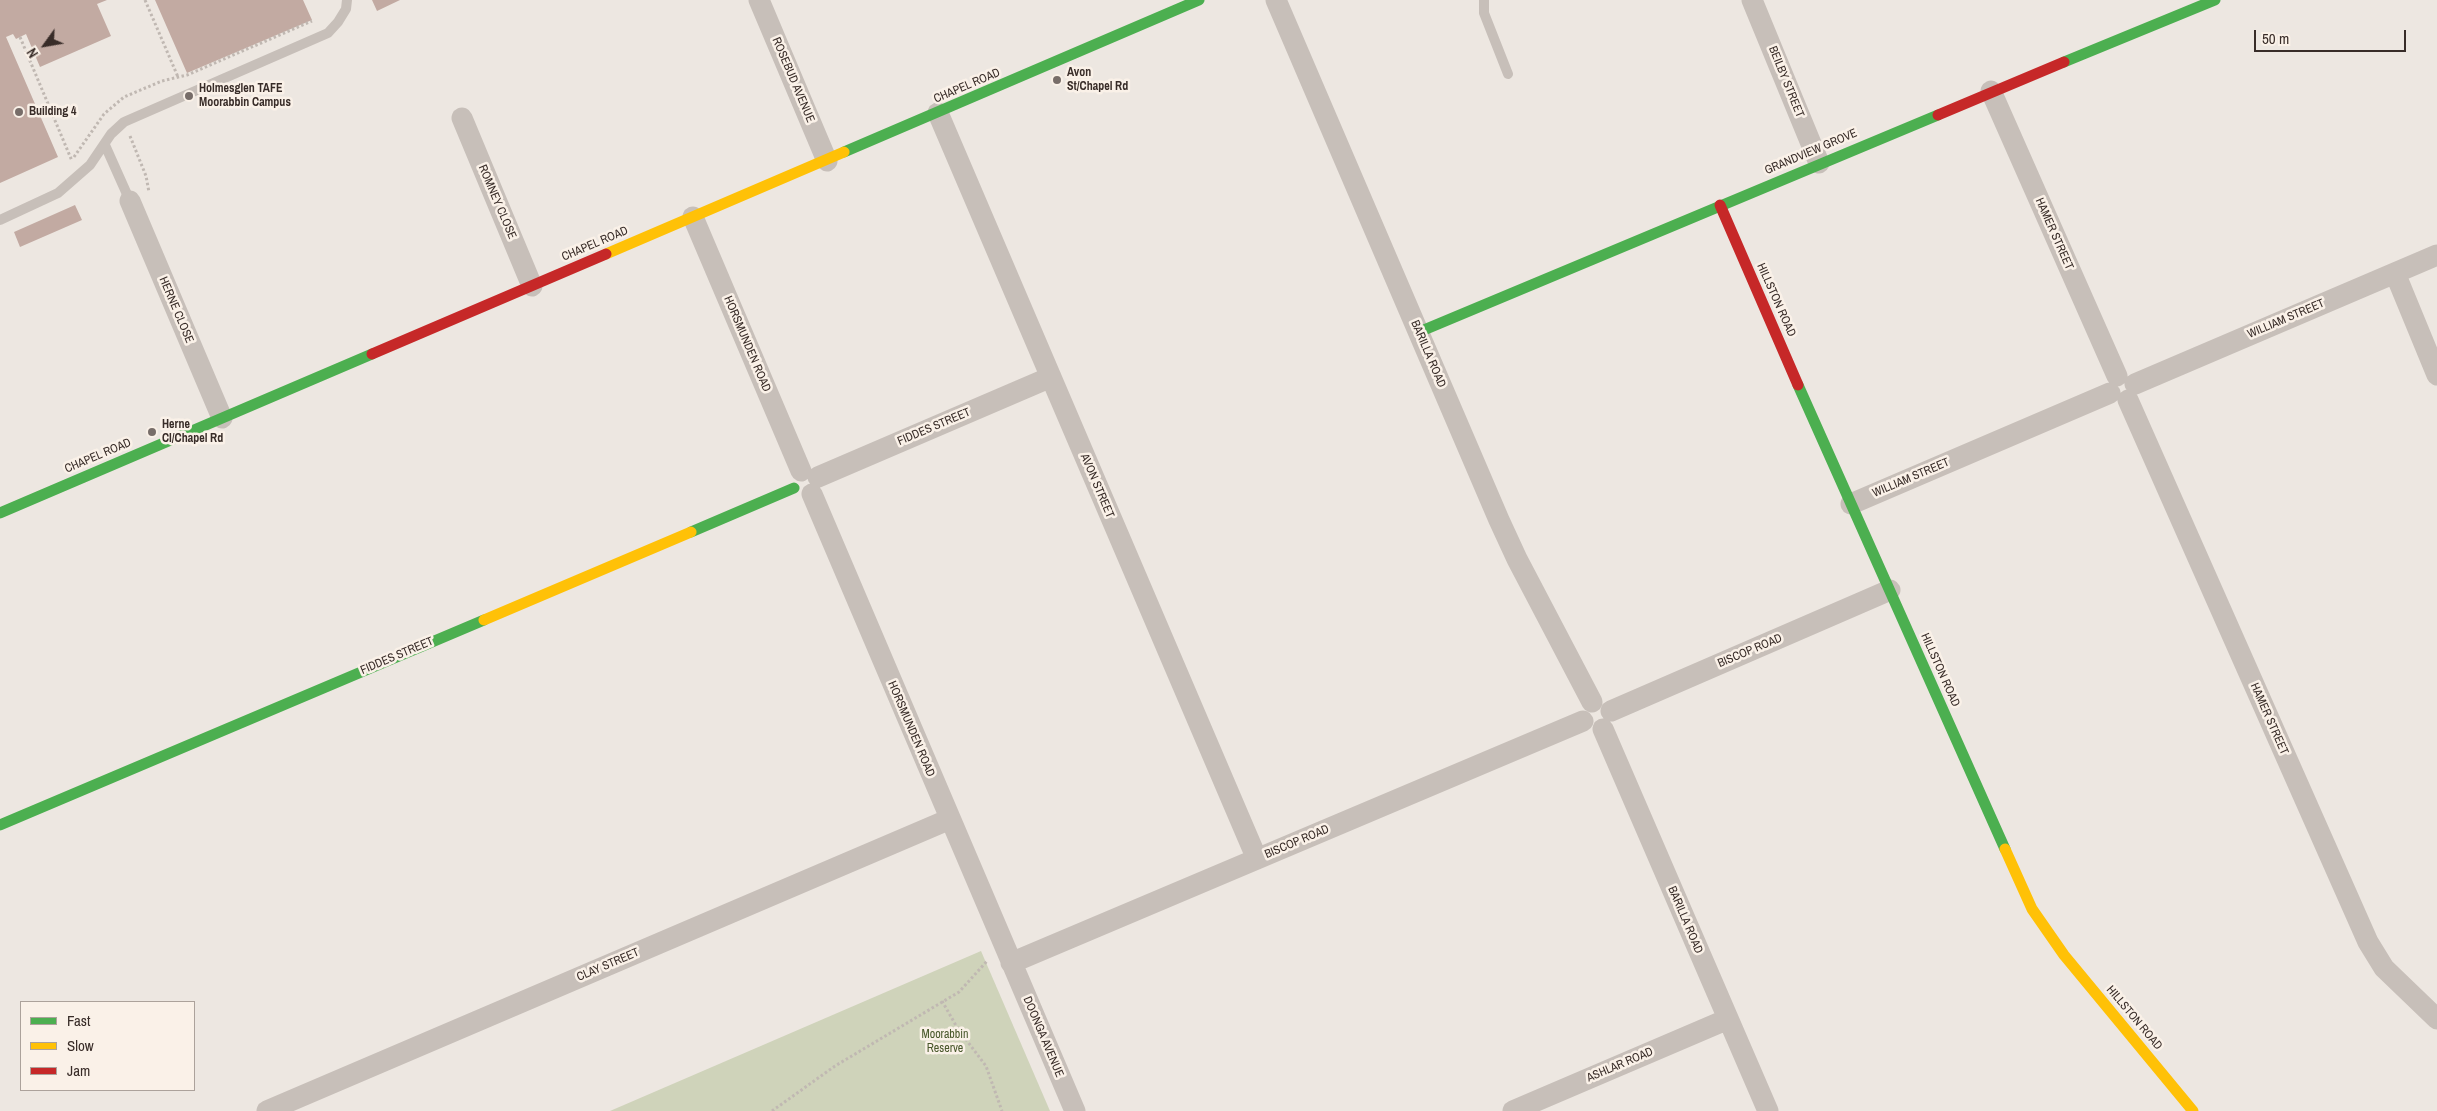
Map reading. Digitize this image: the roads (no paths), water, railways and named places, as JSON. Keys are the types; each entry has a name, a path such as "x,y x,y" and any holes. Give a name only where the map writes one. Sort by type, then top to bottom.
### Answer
{"street":[{"name":"ROSEBUD AVENUE","path":"759,0 827,161"},
{"name":"CHAPEL ROAD","path":"0,513 827,161 1199,0"},
{"name":"BARILLA ROAD","path":"1276,0 1513,552 1602,714 1768,1111"},
{"name":"BEILBY STREET","path":"1752,0 1819,164"},
{"name":"GRANDVIEW GROVE","path":"1419,332 2216,0"},
{"name":"HAMER STREET","path":"1992,92 2368,942 2384,968 2437,1019"},
{"name":"AVON STREET","path":"938,113 1257,859"},
{"name":"ROMNEY CLOSE","path":"462,118 532,286"},
{"name":"HERNE CLOSE","path":"130,201 222,418"},
{"name":"HILLSTON ROAD","path":"1720,205 1850,504 2032,909 2064,955 2193,1111"},
{"name":"HORSMUNDEN ROAD","path":"693,217 1009,957"},
{"name":"WILLIAM STREET","path":"1850,504 2437,255"},
{"path":"2395,273 2437,375"},
{"name":"FIDDES STREET","path":"0,825 1051,377"},
{"name":"BISCOP ROAD","path":"1009,957 1257,859 1583,721 1589,728 1602,714 1890,590"},
{"name":"CLAY STREET","path":"267,1111 950,819"},
{"name":"DOONGA AVENUE","path":"1009,957 1075,1111"},
{"name":"ASHLAR ROAD","path":"1513,1111 1728,1019"}],"lane":[{"path":"0,220 58,193 90,165 111,134 124,122 328,32 338,22 346,9 348,0"},
{"path":"1484,0 1484,13 1508,74"},
{"path":"105,145 130,201"}],"place":[{"name":"Avon St/Chapel Rd","path":"1057,80"},
{"name":"Holmesglen TAFE Moorabbin Campus","path":"189,96"},
{"name":"Building 4","path":"19,112"},
{"name":"Herne Cl/Chapel Rd","path":"152,432"}],"park label":[{"name":"Moorabbin Reserve","path":"945,1042"}]}
